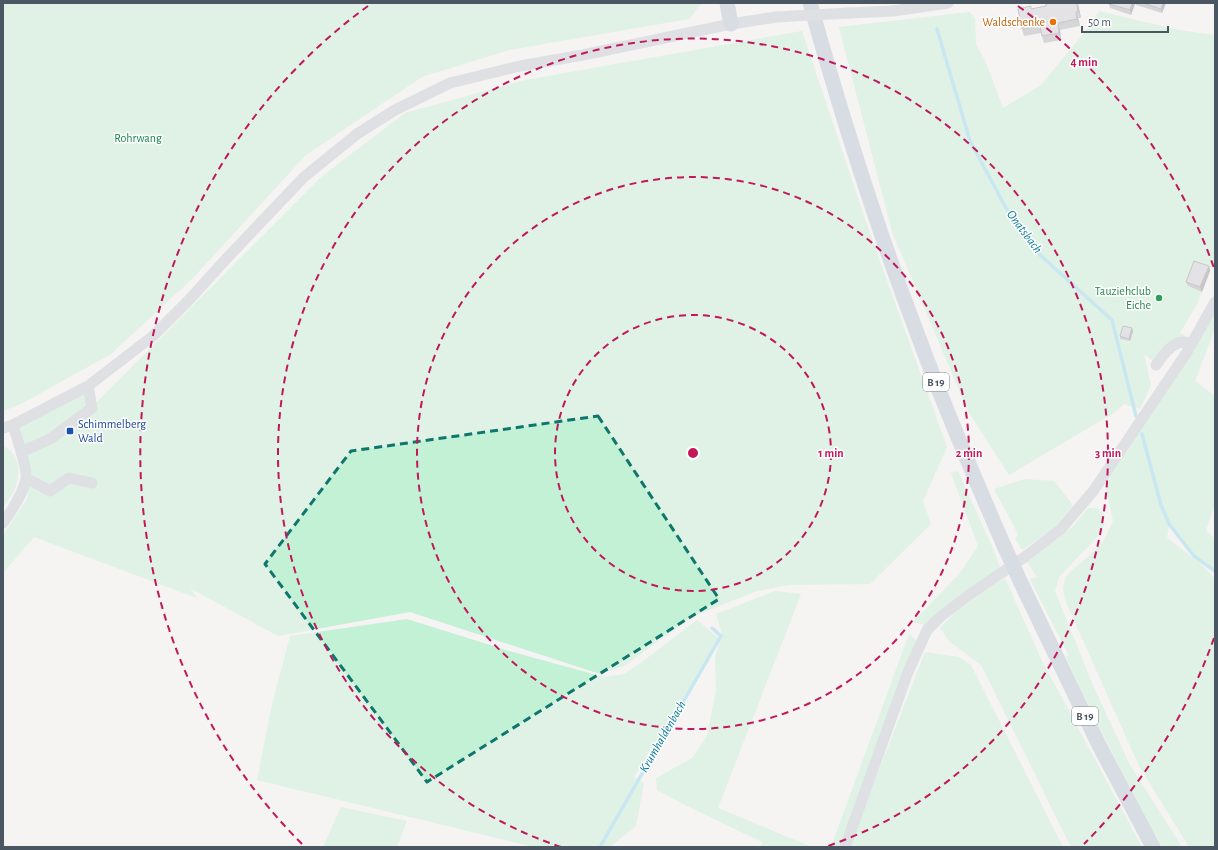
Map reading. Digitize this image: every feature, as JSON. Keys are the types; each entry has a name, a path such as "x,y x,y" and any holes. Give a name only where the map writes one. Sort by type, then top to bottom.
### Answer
{"main road":[{"path":"727,3 731,24"},
{"name":"B 19","path":"810,3 853,148 896,274 945,406 1021,583 1100,747 1153,847"}],"street":[{"path":"3,523 14,509 26,478 21,452 8,427 88,386 153,336 188,301 304,177 357,134 395,110 450,83 520,66 583,55 731,24 776,17 893,11 948,3"},
{"path":"845,847 908,672 927,630 939,618 969,595 1026,556 1061,529 1094,490 1192,343 1215,302"},
{"path":"1156,365 1165,353 1175,345 1182,342 1192,343"},
{"path":"21,452 50,439 92,408 88,386"},
{"path":"26,478 50,491 69,478 92,483"}],"highlighted area":[{"path":"598,416 719,599 427,782 265,564 351,451"}],"green space":[{"name":"Rohrwang","path":"3,3 702,3 689,19 509,50 422,77 306,155 192,279 111,354 21,404 3,411"},
{"path":"1099,11 1179,30 1215,35 1215,266 1212,265 1210,271 1196,265 1188,286 1202,292 1197,304 1180,333 1193,340 1182,341 1156,363 1144,354 1151,385 1140,409 1124,404 1114,413 1009,475 968,411 892,232 839,27 970,12 975,19 976,44 986,63 1003,108 1041,85 1084,33"},
{"path":"802,31 866,222 947,447 923,501 931,524 870,584 789,585 757,591 692,617 624,666 600,674 410,612 278,636 190,588 197,598 34,537 3,573 3,535 27,499 30,478 19,426 89,390 92,407 321,177 405,113 525,80"},
{"path":"1215,313 1215,329 1195,381 1215,396 1215,505 1206,530 1215,539 1215,571 1194,556 1169,525 1167,538 1200,563 1215,579 1215,847 1189,847 1139,766 1065,600 1063,588 1065,579 1071,571 1090,555 1104,540 1113,521 1106,489 1113,469 1181,370"},
{"path":"3,446 13,454 16,460 18,466 18,478 14,491 3,507"},
{"path":"958,471 995,553 1000,568 924,625 913,622 960,573 978,546 951,473"},
{"path":"1025,479 1054,481 1073,505 1056,527 1022,550 1015,539 1018,534 994,489"},
{"path":"1088,508 1097,508 1103,513 1104,525 1097,537 1059,577 1055,591 1095,690 1130,765 1182,847 1162,847 1136,800 1100,728 1065,655 1069,656 1030,579 1037,577 1027,562 1072,527"},
{"path":"1005,578 1042,661 1142,847 1071,847 981,665 950,642 940,628 963,607"},
{"path":"775,591 801,594 718,808 812,847 760,847 762,842 657,790 656,778 692,758 707,736 716,690 715,657 722,634 716,614"},
{"path":"407,619 509,651 604,677 624,674 697,620 720,639 634,777 644,783 636,826 610,847 534,847 257,780 271,709 290,636"},
{"path":"909,634 916,640 915,649 840,847 831,847"},
{"path":"925,652 959,657 971,665 1063,847 849,847"},
{"path":"341,807 407,821 397,847 323,847"}],"building":[{"path":"1077,3 1077,19 1058,23 1059,33 1042,36 1040,26 1022,29 1018,9 1031,6 1031,9 1046,6 1046,4"},
{"path":"1109,3 1132,3 1130,10"},
{"path":"1143,3 1163,3 1161,9"},
{"path":"1194,261 1209,266 1200,287 1186,282"},
{"path":"1123,326 1132,328 1129,339 1120,336"}],"waterway":[{"name":"Onatsbach","path":"937,29 970,141 1006,208 1040,255 1112,320 1136,416"},
{"name":"Onatsbach","path":"1142,434 1161,505 1169,524 1194,556 1215,571"},
{"name":"Krumhaldenbach","path":"600,847 721,636 712,628"}],"place":[{"name":"Waldschenke","path":"1053,22"},
{"name":"Tauziehclub Eiche","path":"1159,298"},
{"name":"Schimmelberg Wald","path":"70,431"}]}
